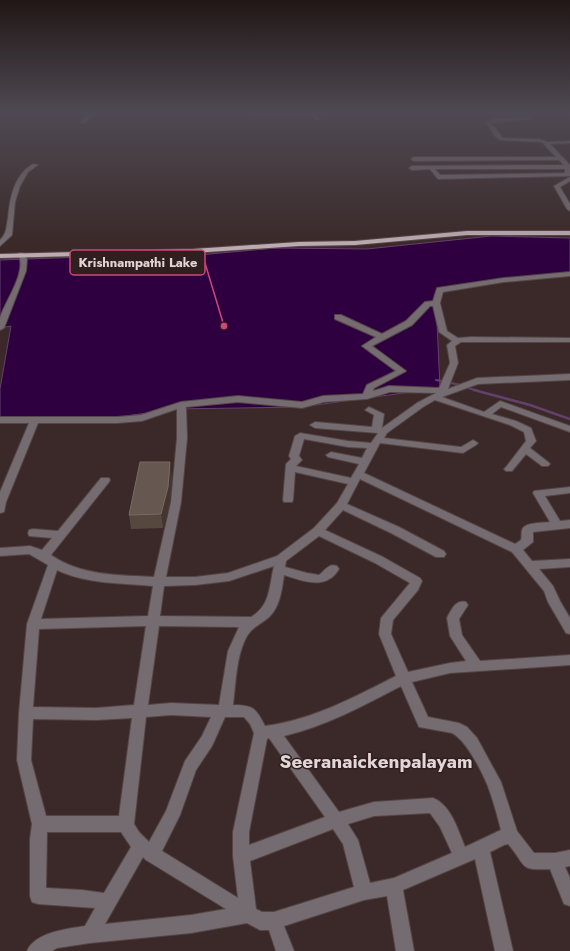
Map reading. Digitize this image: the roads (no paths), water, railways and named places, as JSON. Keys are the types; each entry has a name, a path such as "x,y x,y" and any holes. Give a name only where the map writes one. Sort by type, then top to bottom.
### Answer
{"main road":[{"path":"0,256 21,254 192,251 299,244 355,243 467,233 570,233"}],"street":[{"path":"414,159 560,158 568,164 569,177"},
{"path":"460,159 466,167"},
{"path":"0,244 9,235 17,184 25,172 35,165"},
{"path":"412,168 568,168"},
{"path":"432,168 438,177 569,177"},
{"path":"569,177 557,186 570,209"},
{"path":"0,328 23,271 24,259 21,254"},
{"path":"457,341 443,332 436,303 440,290 504,280 570,274"},
{"path":"367,396 370,387 402,372 366,346 409,323 428,304 436,303"},
{"path":"338,317 382,337"},
{"path":"443,392 454,362 451,344 457,341 471,339 568,340 570,348"},
{"path":"0,553 30,550 72,572 106,578 159,582 195,581 229,576 280,564 318,531 341,504 378,437 402,416 443,392 485,379 570,377"},
{"path":"0,420 98,421 142,418 181,405 238,399 302,405 323,399 367,396 389,389 443,392 485,415 513,423 528,430 531,441 509,469"},
{"path":"485,415 500,404 570,429"},
{"path":"181,405 182,438 178,486 171,529 159,582 155,621 140,710 126,824 129,832 146,850 248,914 260,921 274,922 342,898 394,886 461,855 481,848 502,837 511,836"},
{"path":"369,410 379,414 378,437"},
{"path":"0,509 1,502 35,420"},
{"path":"315,425 351,427 378,437 463,450 473,443"},
{"path":"288,500 291,464 297,460 294,456 300,436 348,444 378,437"},
{"path":"525,449 545,464"},
{"path":"331,455 365,462"},
{"path":"291,468 356,478 516,549 549,590 554,602 570,629"},
{"path":"105,480 61,535 49,560 33,624 24,760 40,824 38,839 38,896 82,898 108,902"},
{"path":"557,526 538,493 570,490"},
{"path":"341,504 440,554"},
{"path":"516,549 527,542 527,530 570,524"},
{"path":"318,531 380,560 416,582 414,587 387,618 385,634 424,723 454,727 462,731 472,743 494,782 511,836 518,841 525,856 532,862 563,860 570,898"},
{"path":"33,533 61,535"},
{"path":"530,565 570,563"},
{"path":"280,564 296,575 315,578 323,578 333,569"},
{"path":"90,934 108,902 172,814 183,781 190,766 207,741 223,711 236,648 243,631 250,622 266,613 272,601 280,564"},
{"path":"462,605 453,618 456,636 476,666"},
{"path":"33,624 155,621 250,622"},
{"path":"267,733 285,731 327,716 404,678 450,668 570,660"},
{"path":"26,713 96,714 171,709 247,711 267,733 337,820 350,840 364,892"},
{"path":"248,914 241,856 241,832 267,733"},
{"path":"241,856 348,816 374,809 433,805 437,808 461,855"},
{"path":"40,824 126,824"},
{"path":"481,848 504,951"},
{"path":"394,886 406,951"},
{"path":"36,951 54,940 90,934 190,924 248,914"},
{"path":"274,922 285,951"}],"waterway":[{"path":"436,380 461,385"},
{"path":"465,387 478,391"},
{"path":"474,390 530,405 570,419"}],"place":[{"name":"Krishnampathi Lake","path":"224,326"}],"district":[{"name":"Seeranaickenpalayam","path":"376,761"}]}
